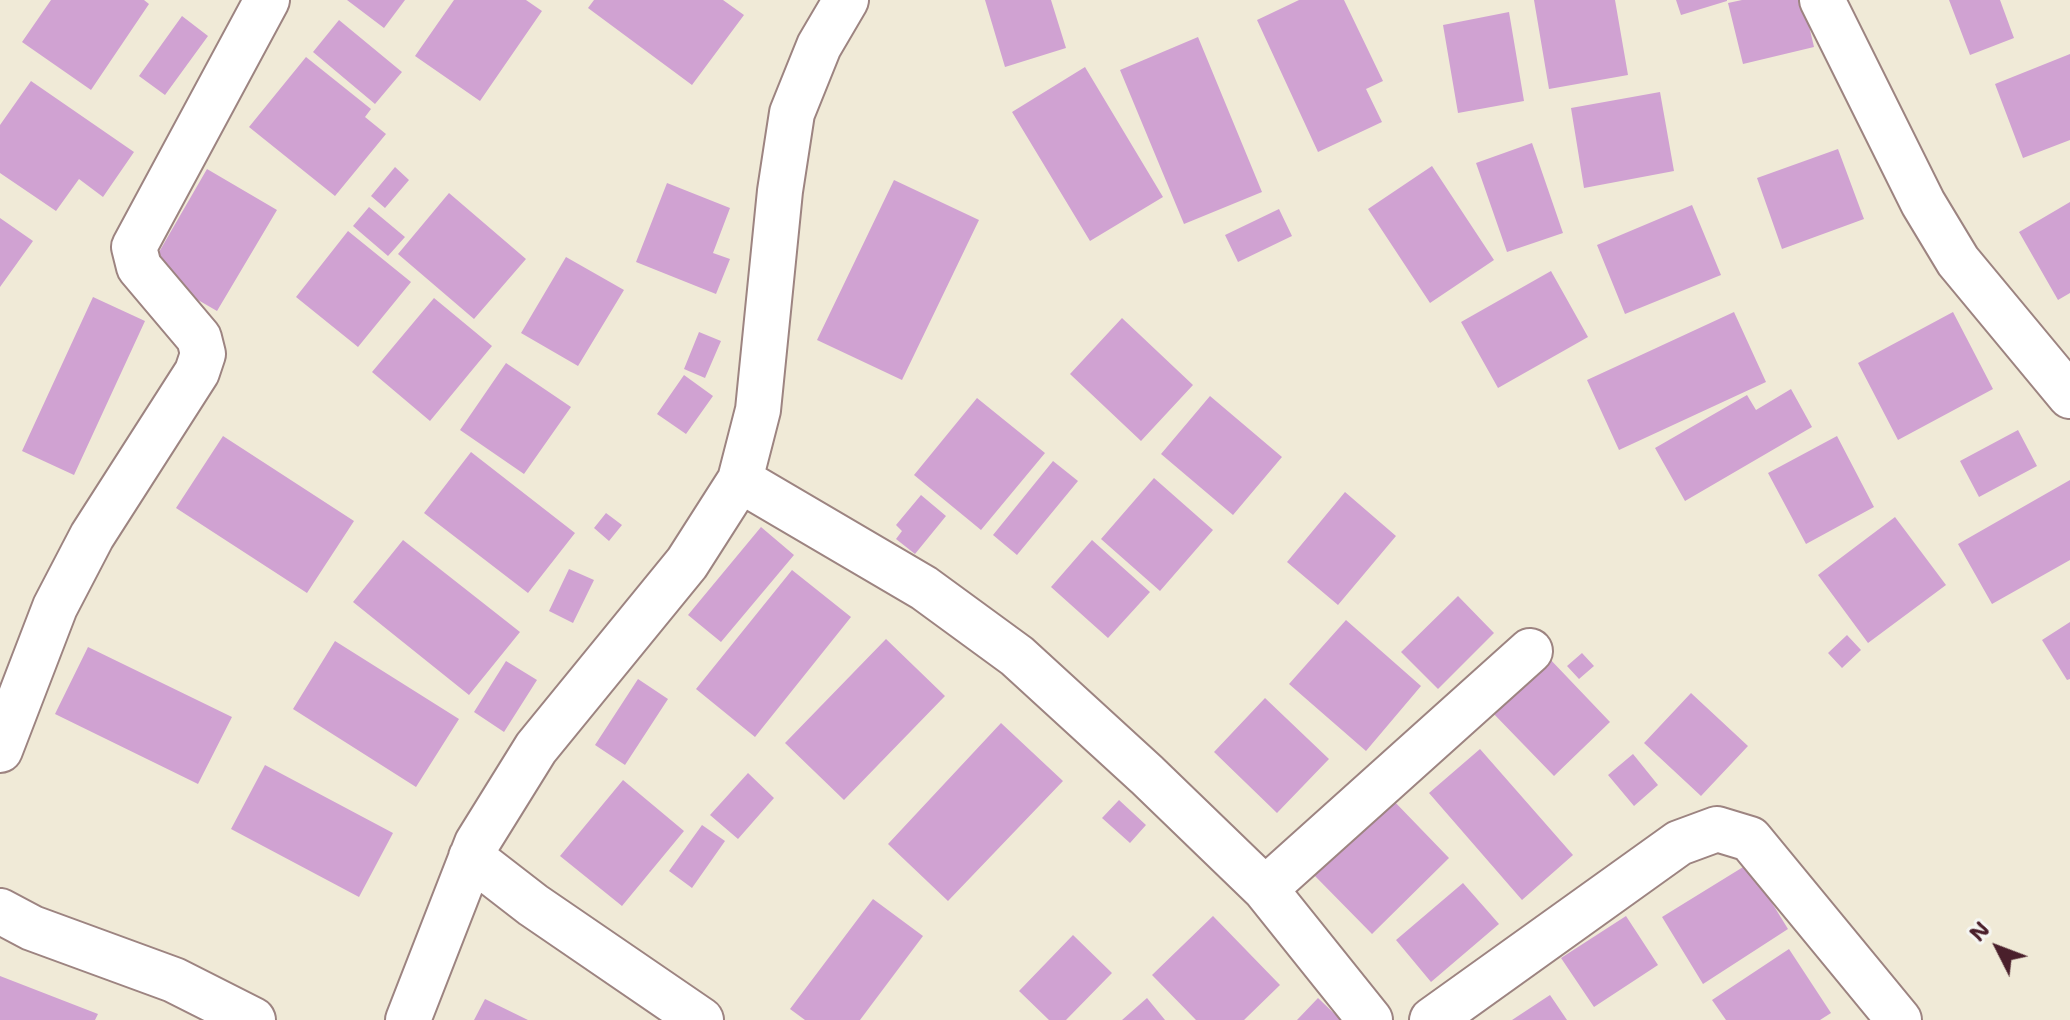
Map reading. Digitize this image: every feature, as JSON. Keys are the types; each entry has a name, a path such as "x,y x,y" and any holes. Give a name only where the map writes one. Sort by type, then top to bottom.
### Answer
{"street":[{"path":"0,751 55,607 92,536 197,372 203,354 199,338 139,267 134,247 267,0"},
{"path":"408,1020 471,857 536,748 687,563 740,480 758,410 780,191 792,113 819,46 846,0"},
{"path":"1822,0 1923,203 1951,250 2070,396"},
{"path":"740,480 924,588 1017,656 1265,889 1370,1020"},
{"path":"1265,889 1530,651"},
{"path":"1432,1020 1679,843 1717,829 1750,839 1899,1020"},
{"path":"471,857 533,905 701,1020"},
{"path":"0,911 32,928 174,980 253,1020"}],"building":[{"path":"51,0 144,0 149,4 91,90 22,42"},
{"path":"347,0 405,0 384,28"},
{"path":"454,0 526,0 542,11 480,101 415,56"},
{"path":"594,0 723,0 744,15 692,85 588,8"},
{"path":"985,0 1051,0 1066,48 1005,67"},
{"path":"1299,0 1344,0 1383,81 1366,89 1382,122 1318,152 1257,20"},
{"path":"1534,0 1615,0 1628,75 1549,89"},
{"path":"1676,0 1727,0 1727,1 1681,15"},
{"path":"1742,0 1803,0 1814,47 1743,64 1728,3"},
{"path":"1949,0 2000,0 2014,38 1970,55"},
{"path":"1509,12 1524,101 1458,113 1443,25"},
{"path":"182,16 208,36 165,95 139,76"},
{"path":"339,20 402,72 375,104 313,52"},
{"path":"1198,37 1262,192 1184,224 1120,70"},
{"path":"2070,54 2070,140 2023,158 1995,84"},
{"path":"306,57 371,109 365,117 386,134 335,196 249,127"},
{"path":"1085,67 1163,197 1090,241 1012,112"},
{"path":"31,81 134,152 103,197 79,179 56,211 0,173 0,125"},
{"path":"1660,92 1674,171 1584,188 1571,108"},
{"path":"1532,143 1563,233 1507,252 1476,163"},
{"path":"1838,149 1864,219 1782,249 1757,178"},
{"path":"1432,166 1494,260 1430,303 1368,209"},
{"path":"395,167 409,180 385,208 371,196"},
{"path":"207,169 277,210 217,311 148,271"},
{"path":"894,180 979,220 902,380 817,340"},
{"path":"667,183 730,208 713,253 730,259 716,294 636,262"},
{"path":"449,193 526,259 474,319 398,254"},
{"path":"2070,202 2070,293 2058,300 2019,232"},
{"path":"1692,205 1721,275 1625,314 1597,245"},
{"path":"369,207 405,237 388,256 353,226"},
{"path":"1279,209 1292,236 1238,262 1225,235"},
{"path":"0,218 33,241 0,287"},
{"path":"348,231 411,282 358,347 296,297"},
{"path":"566,257 624,290 578,366 521,333"},
{"path":"1551,271 1588,337 1498,388 1461,322"},
{"path":"93,297 145,321 74,475 22,451"},
{"path":"434,298 492,346 430,421 372,372"},
{"path":"1734,312 1766,382 1619,450 1587,380"},
{"path":"1953,312 1993,389 1898,440 1858,363"},
{"path":"1122,318 1193,385 1141,441 1070,374"},
{"path":"699,332 721,341 705,378 684,369"},
{"path":"506,363 571,407 524,474 460,430"},
{"path":"684,375 713,396 686,434 657,414"},
{"path":"1791,389 1812,427 1685,501 1655,448 1747,395 1756,410"},
{"path":"1210,396 1282,457 1233,515 1161,454"},
{"path":"977,398 1045,453 981,530 914,475"},
{"path":"2018,430 2037,466 1979,497 1960,461"},
{"path":"223,436 354,521 307,593 176,508"},
{"path":"1837,436 1874,507 1806,544 1768,473"},
{"path":"471,452 575,533 528,593 424,513"},
{"path":"1053,461 1078,481 1017,555 993,535"},
{"path":"1154,478 1213,530 1160,591 1101,539"},
{"path":"2070,480 2070,560 1992,604 1958,544"},
{"path":"1345,492 1396,536 1338,605 1287,562"},
{"path":"921,495 946,516 915,554 896,539 902,531 896,525"},
{"path":"606,513 622,525 609,541 594,528"},
{"path":"1895,517 1946,585 1868,643 1818,575"},
{"path":"761,527 794,555 721,642 688,615"},
{"path":"403,540 520,632 469,695 353,602"},
{"path":"1092,540 1150,592 1108,638 1051,587"},
{"path":"569,569 594,580 573,623 549,611"},
{"path":"792,570 851,617 755,737 696,689"},
{"path":"1458,596 1494,633 1438,689 1401,652"},
{"path":"1346,620 1421,686 1366,751 1289,684"},
{"path":"2070,622 2070,679 2067,680 2042,640"},
{"path":"1847,635 1861,650 1842,668 1828,653"},
{"path":"886,639 945,696 844,800 785,743"},
{"path":"335,641 459,719 416,787 293,709"},
{"path":"88,647 232,717 198,784 55,714"},
{"path":"1582,653 1594,666 1579,679 1567,666"},
{"path":"1547,656 1610,722 1554,776 1490,710"},
{"path":"506,661 537,680 504,732 474,712"},
{"path":"638,679 668,699 625,765 595,745"},
{"path":"1691,693 1748,746 1701,796 1644,743"},
{"path":"1265,698 1329,759 1277,813 1214,752"},
{"path":"1001,723 1063,781 948,901 888,844"},
{"path":"1480,749 1573,855 1522,900 1429,793"},
{"path":"1633,754 1658,785 1634,806 1608,775"},
{"path":"265,765 393,833 359,897 231,829"},
{"path":"748,773 774,798 738,839 710,815"},
{"path":"623,780 684,831 622,906 560,856"},
{"path":"1391,798 1449,858 1372,934 1314,875"},
{"path":"1119,800 1146,825 1130,843 1102,818"},
{"path":"702,825 725,841 692,888 669,871"},
{"path":"1748,864 1788,929 1703,984 1662,917"},
{"path":"1463,883 1499,924 1431,982 1396,940"},
{"path":"873,899 923,936 860,1020 805,1020 790,1009"},
{"path":"1213,916 1280,985 1244,1020 1196,1020 1152,975"},
{"path":"1626,916 1658,965 1594,1007 1561,958"},
{"path":"1073,935 1112,973 1066,1020 1049,1020 1019,991"},
{"path":"1789,949 1831,1013 1820,1020 1726,1020 1712,1000"},
{"path":"0,976 98,1014 95,1020 0,1020"},
{"path":"1550,995 1567,1020 1512,1020"},
{"path":"1147,998 1165,1020 1122,1020"},
{"path":"1318,998 1341,1020 1297,1020"},
{"path":"485,999 528,1020 474,1020"}]}
